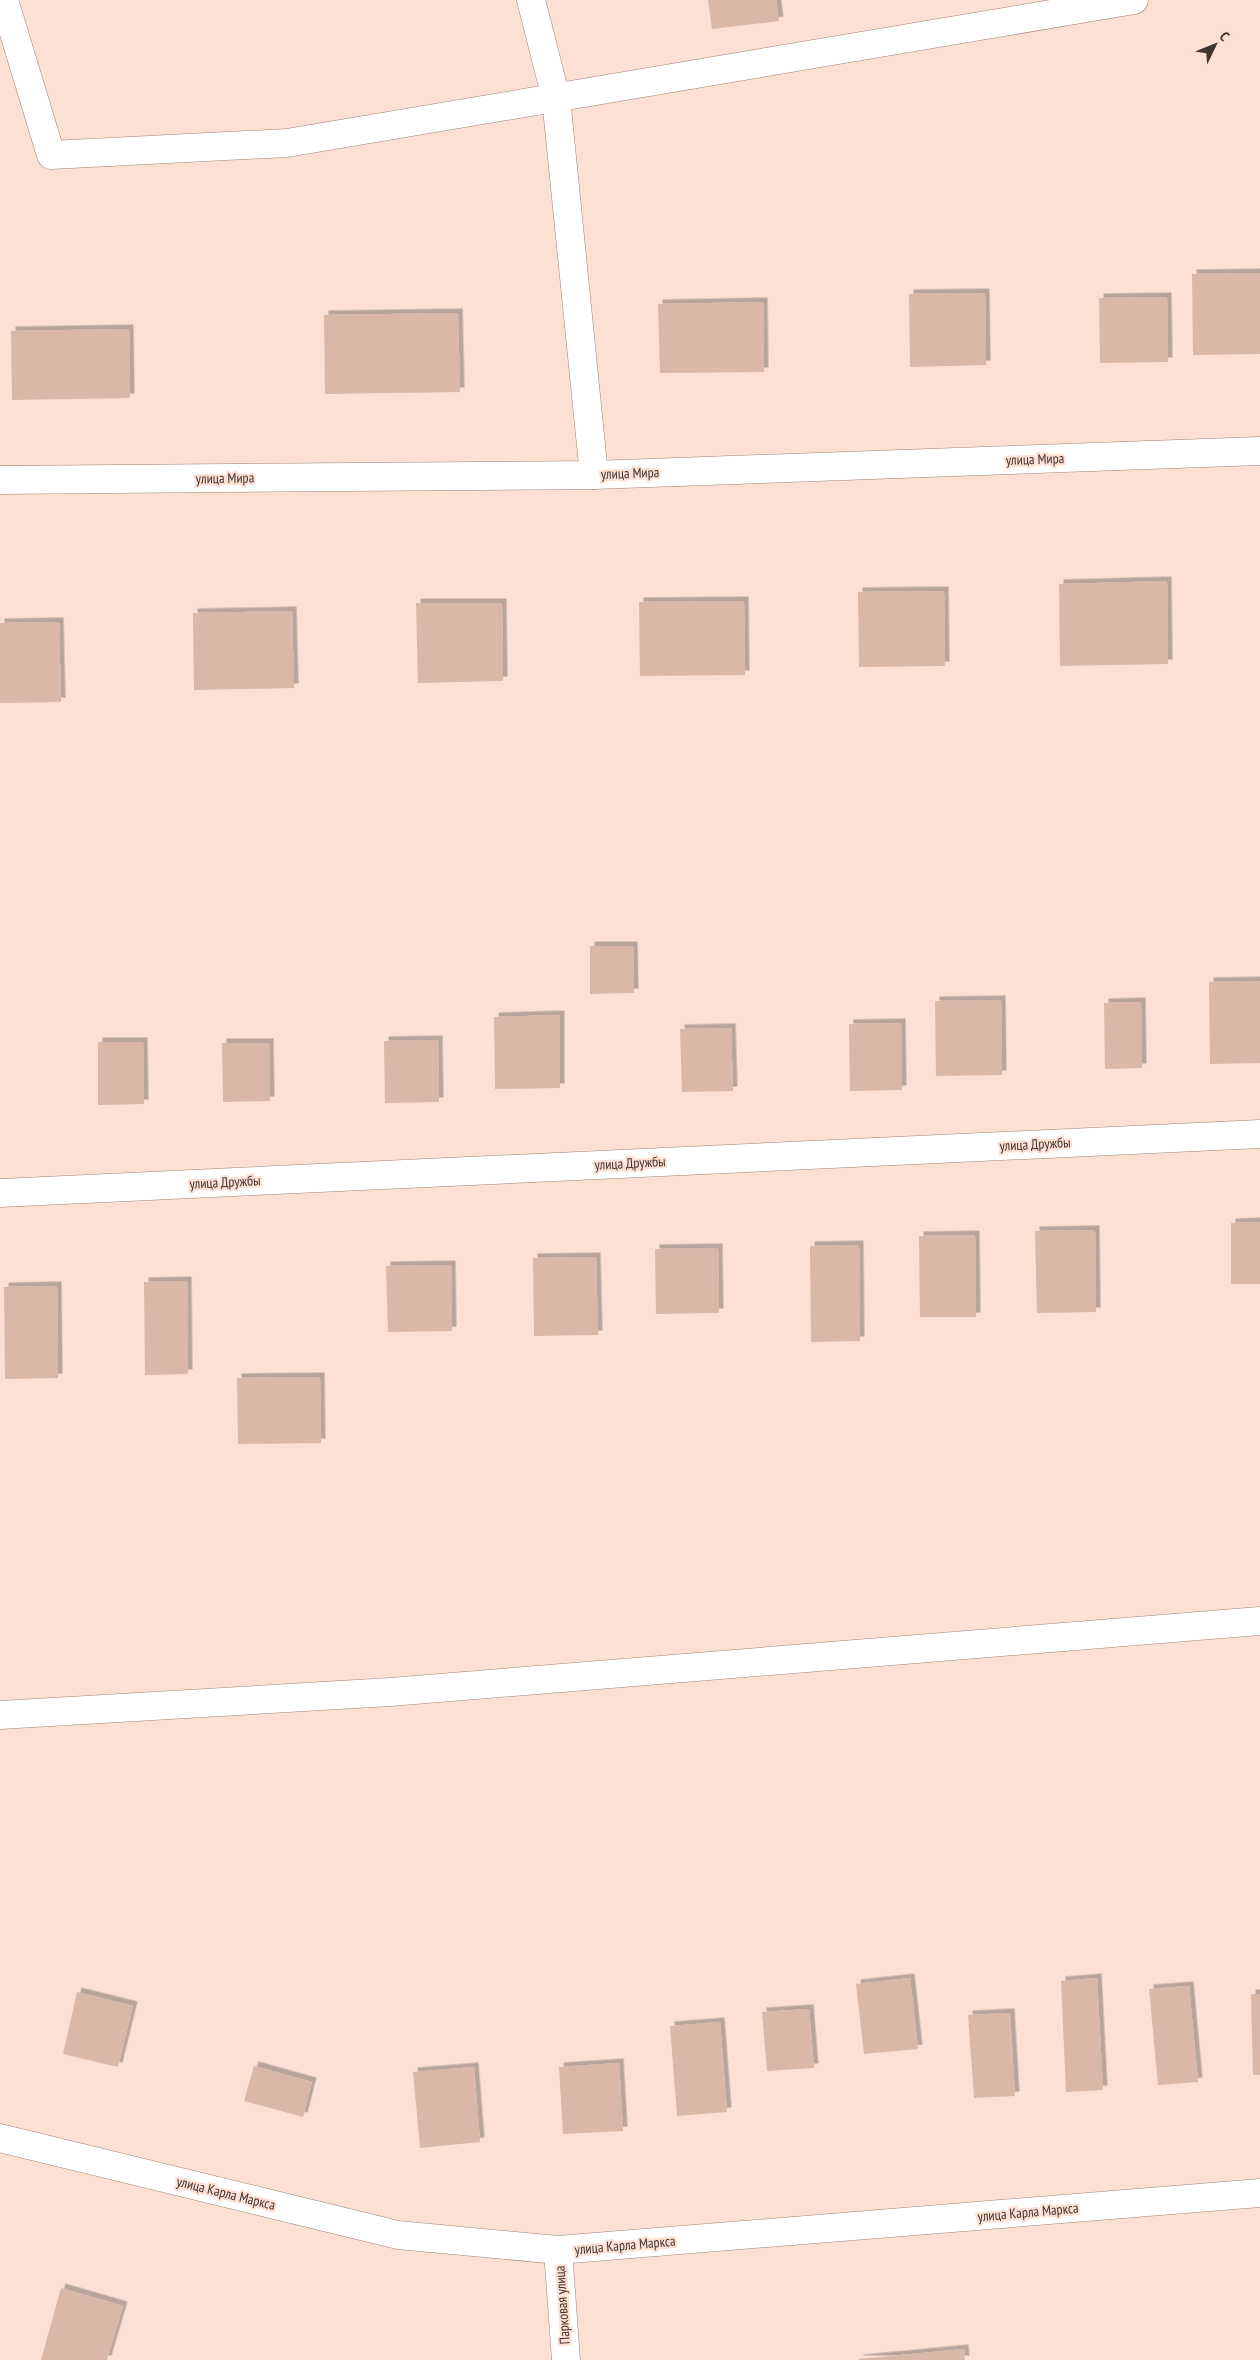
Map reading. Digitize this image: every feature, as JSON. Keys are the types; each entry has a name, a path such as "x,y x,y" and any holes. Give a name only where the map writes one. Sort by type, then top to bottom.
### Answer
{"street":[{"path":"4,0 51,155 287,143 556,98 1043,8 1134,0"},
{"path":"531,0 556,98 594,475"},
{"name":"улица Мира","path":"0,480 594,475 1260,451"},
{"name":"улица Дружбы","path":"0,1193 1260,1134"},
{"path":"0,1715 390,1692 1260,1621"},
{"name":"улица Карла Маркса","path":"0,2138 398,2234 558,2250 1260,2193"},
{"name":"Парковая улица","path":"558,2250 566,2360"}],"building":[{"path":"708,0 776,0 779,21 712,29"},
{"path":"1260,273 1260,354 1193,355 1192,274"},
{"path":"985,293 986,365 910,367 909,294"},
{"path":"1167,297 1168,362 1100,363 1099,298"},
{"path":"763,302 764,372 660,373 658,304"},
{"path":"458,313 460,392 325,394 324,315"},
{"path":"129,329 130,398 12,400 11,331"},
{"path":"1167,581 1168,664 1060,666 1059,584"},
{"path":"944,591 945,666 859,667 858,592"},
{"path":"744,601 745,675 640,676 639,602"},
{"path":"416,603 502,603 503,681 418,683"},
{"path":"292,611 294,688 194,690 193,613"},
{"path":"59,622 61,702 0,703 0,623"},
{"path":"590,946 633,946 634,993 590,994"},
{"path":"1260,981 1260,1063 1210,1064 1209,982"},
{"path":"1001,1000 1002,1075 936,1076 935,1001"},
{"path":"1141,1002 1142,1068 1105,1069 1104,1003"},
{"path":"560,1015 560,1088 495,1089 494,1017"},
{"path":"901,1023 902,1090 850,1091 849,1024"},
{"path":"731,1028 733,1091 682,1092 680,1029"},
{"path":"438,1040 439,1102 385,1103 384,1041"},
{"path":"98,1042 143,1042 144,1104 98,1105"},
{"path":"222,1043 269,1043 270,1101 223,1102"},
{"path":"1260,1222 1260,1284 1231,1284 1231,1223"},
{"path":"1095,1230 1096,1312 1037,1313 1035,1231"},
{"path":"975,1235 976,1317 920,1317 919,1236"},
{"path":"859,1245 860,1341 811,1342 810,1246"},
{"path":"718,1248 719,1313 656,1314 655,1249"},
{"path":"596,1257 598,1335 534,1336 533,1258"},
{"path":"451,1265 452,1331 388,1332 386,1266"},
{"path":"187,1281 188,1374 145,1375 144,1282"},
{"path":"57,1286 58,1378 5,1379 4,1287"},
{"path":"320,1377 321,1443 238,1444 237,1378"},
{"path":"910,1978 918,2049 864,2054 856,1984"},
{"path":"1097,1978 1103,2090 1066,2092 1061,1981"},
{"path":"1189,1986 1198,2082 1158,2085 1149,1989"},
{"path":"77,1992 133,2006 118,2067 63,2054"},
{"path":"1251,1994 1260,1994 1260,2075 1253,2075"},
{"path":"809,2009 814,2068 767,2071 762,2012"},
{"path":"1010,2013 1015,2096 974,2098 968,2015"},
{"path":"720,2022 727,2112 677,2116 670,2026"},
{"path":"619,2063 623,2131 563,2134 559,2067"},
{"path":"254,2066 312,2082 303,2117 244,2101"},
{"path":"474,2067 480,2142 420,2148 413,2072"},
{"path":"61,2288 123,2306 107,2360 41,2360"},
{"path":"964,2349 965,2360 859,2360 859,2359"}]}
